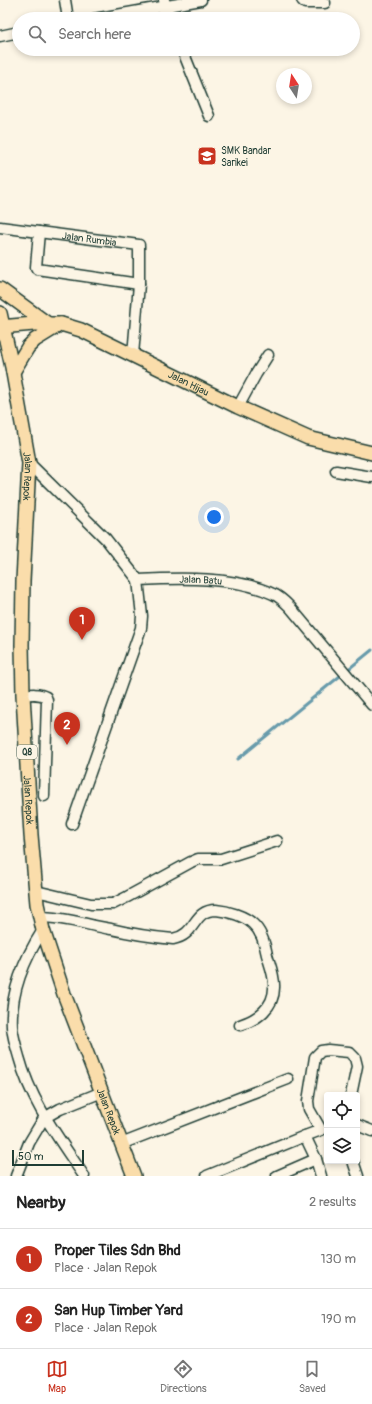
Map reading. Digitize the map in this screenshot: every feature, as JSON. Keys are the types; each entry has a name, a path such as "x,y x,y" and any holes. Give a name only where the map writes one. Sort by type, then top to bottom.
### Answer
{"main road":[{"path":"0,289 54,324 28,347 12,370 0,357"},
{"name":"Jalan Repok","path":"0,313 29,463 22,645 23,696 31,835 37,904 64,994 134,1176"},
{"name":"Jalan Hijau","path":"2,327 54,324 81,330 238,407 308,438 372,454"}],"street":[{"path":"65,0 67,12"},
{"path":"125,12 164,3 201,0"},
{"path":"302,0 305,3 325,3"},
{"path":"0,36 12,33"},
{"path":"185,56 209,116"},
{"name":"Jalan Rumbia","path":"0,227 139,245 139,284"},
{"path":"39,232 37,269 139,284 133,355"},
{"path":"238,407 268,355"},
{"path":"29,463 106,539 138,580 142,616 141,628 72,824"},
{"path":"336,471 372,477"},
{"name":"Jalan Batu","path":"138,580 178,578 224,582 249,586 274,594 290,606 371,702"},
{"path":"23,696 33,694 43,695 47,700 44,796"},
{"path":"36,891 91,904 113,904 198,859 221,859 277,841"},
{"path":"84,1176 44,1118 35,1101 22,1070 12,1026 18,984 23,968 42,924 52,917 111,930 173,939 181,938 188,933 200,916 207,911 216,910 246,919 253,924 262,937 271,966 274,988 273,997 259,1017 251,1022 240,1025"},
{"path":"207,1176 218,1174 324,1129 309,1109 308,1101 315,1057 321,1051 328,1050 349,1052 355,1058 357,1066 352,1092"},
{"path":"121,1144 288,1079"},
{"path":"16,1176 29,1143 44,1118 60,1109 102,1092"},
{"path":"360,1126 372,1131"},
{"path":"305,1136 316,1159 321,1176"},
{"path":"277,1176 316,1159"},
{"path":"354,1164 358,1176"}],"waterway":[{"path":"238,759 372,650"}],"place":[{"name":"SMK Bandar Sarikei","path":"207,156"},
{"name":"Proper Tiles Sdn Bhd","path":"82,640"},
{"name":"San Hup Timber Yard","path":"67,745"}]}
